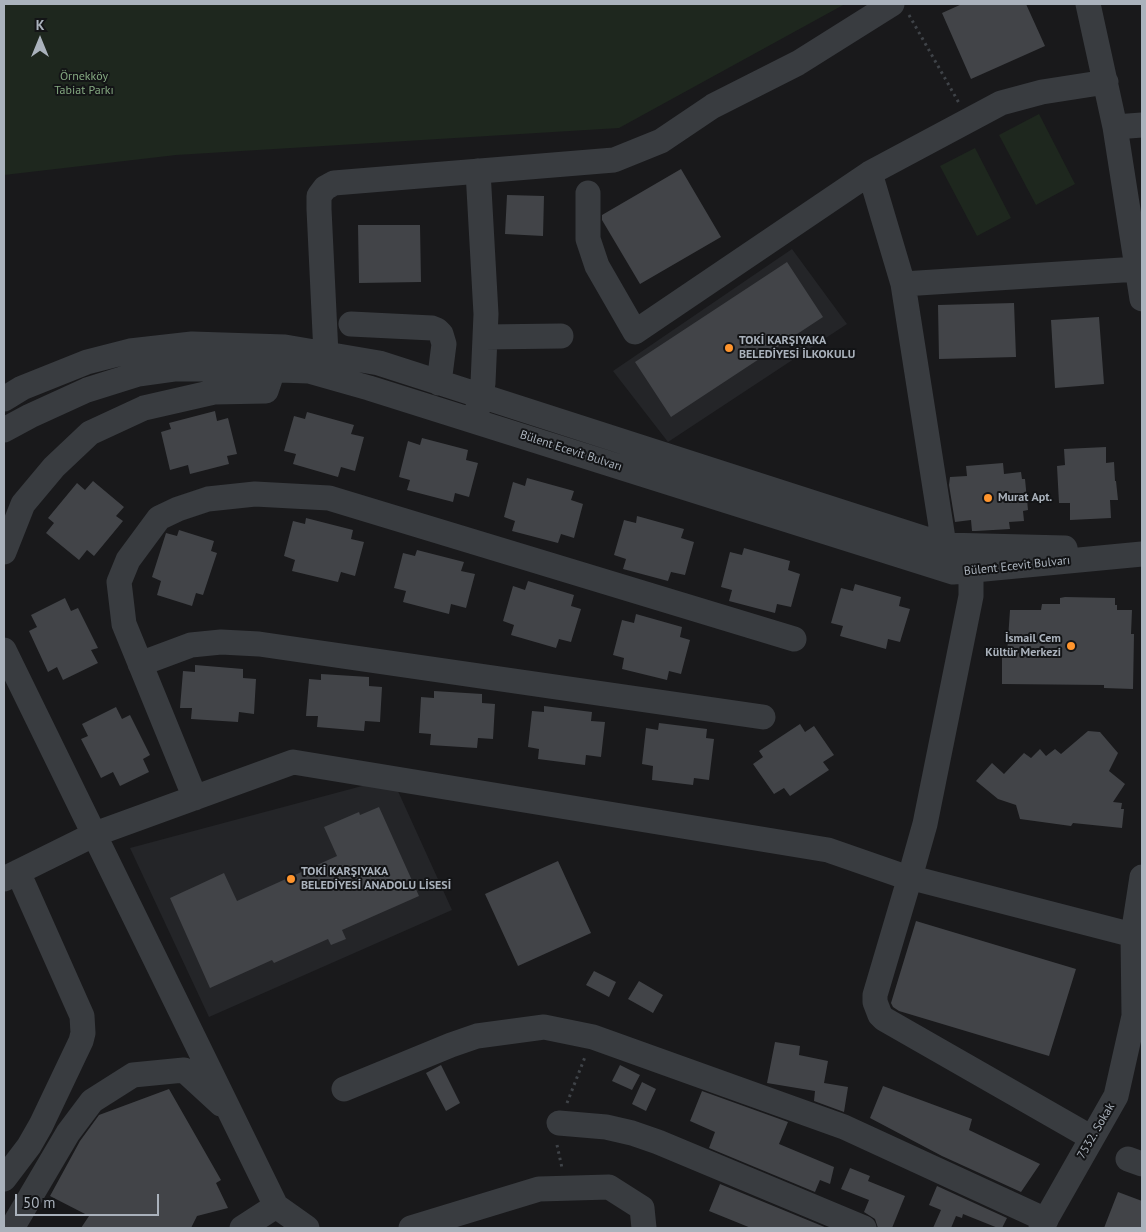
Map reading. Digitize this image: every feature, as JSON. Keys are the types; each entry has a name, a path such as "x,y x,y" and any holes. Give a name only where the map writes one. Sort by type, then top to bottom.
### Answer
{"street":[{"path":"1088,4 1138,235 1138,269 1142,299"},
{"path":"326,354 319,208 319,196 325,188 334,183 614,160 661,141 713,106 798,63 899,8"},
{"path":"588,193 588,239 597,266 635,332 870,174 968,120 1008,101 1042,92 1106,82"},
{"path":"1115,127 1142,125"},
{"path":"475,421 483,383 486,314 478,171"},
{"path":"870,174 903,284 944,545 971,571 971,596 925,824 875,995 875,1002 884,1019 1092,1138"},
{"path":"903,284 1138,269"},
{"path":"351,324 432,328 436,330 444,344 439,383"},
{"path":"485,337 561,336"},
{"name":"Bülent Ecevit Bulvarı","path":"4,399 22,388 87,362 130,351 192,344 284,347 379,363 944,545 1142,552"},
{"name":"Bülent Ecevit Bulvarı","path":"4,430 87,390 138,374 174,369 309,371 475,421 953,572 1142,552"},
{"path":"4,552 23,504 54,467 90,434 144,408 214,392 266,391 273,370"},
{"path":"195,798 124,624 119,582 128,560 159,518 178,509 208,499 255,494 329,498 794,639"},
{"path":"140,664 191,645 221,642 259,644 763,717"},
{"path":"4,650 276,1206 307,1228"},
{"path":"4,1179 29,1146 41,1125 81,1041 83,1033 82,1016 11,876 95,834 293,762 828,850 910,877 1138,935 1142,896"},
{"name":"7532. Sokak","path":"1044,1224 1116,1096 1134,1016 1142,877"},
{"path":"344,1089 451,1044 477,1036 544,1027 593,1038 844,1126 1044,1224"},
{"path":"12,1228 68,1133 92,1101 133,1076 184,1070 230,1111"},
{"path":"559,1123 606,1127 632,1133 658,1142 864,1228"},
{"path":"411,1228 539,1189 609,1187 642,1208 644,1228"},
{"path":"242,1228 276,1206"}],"path":[{"path":"899,8 968,120"}],"shaded area":[{"name":"TOKİ KARŞIYAKA BELEDİYESİ İLKOKULU","path":"792,249 847,324 668,442 613,371"},
{"name":"TOKİ KARŞIYAKA BELEDİYESİ ANADOLU LİSESİ","path":"392,778 452,910 209,1017 130,848"}],"green space":[{"name":"Örnekköy Tabiat Parkı","path":"4,4 845,4 619,128 176,155 4,175"},
{"path":"1039,114 1075,184 1036,205 999,135"},
{"path":"975,148 1011,218 977,236 940,166"}],"building":[{"path":"962,4 1026,4 1045,46 971,79 942,13"},
{"path":"681,169 721,237 640,284 602,220 602,215"},
{"path":"507,195 544,196 543,236 505,234"},
{"path":"358,225 420,225 421,282 359,283"},
{"name":"TOKİ KARŞIYAKA BELEDİYESİ İLKOKULU","path":"787,262 823,317 671,417 635,362"},
{"path":"1014,303 1016,357 939,359 938,305"},
{"path":"1099,317 1104,384 1055,388 1051,320"},
{"path":"215,411 217,421 228,418 237,454 227,456 229,464 190,474 188,465 170,470 161,432 171,429 169,423"},
{"path":"307,412 354,425 351,434 364,437 355,471 341,467 338,477 293,464 296,454 284,451 294,416 305,419"},
{"path":"422,438 468,450 466,460 478,463 469,497 455,493 453,502 407,490 410,480 399,477 408,441 420,445"},
{"path":"1106,447 1106,463 1114,462 1118,500 1110,500 1111,518 1070,520 1070,503 1059,503 1057,466 1065,465 1064,449"},
{"name":"Murat Apt.","path":"1003,463 1004,474 1021,472 1022,479 1025,479 1028,510 1023,511 1024,521 1009,522 1010,529 976,531 972,531 971,520 955,522 949,485 950,477 967,476 966,466"},
{"path":"527,478 574,491 571,500 583,504 574,538 561,534 558,543 512,531 515,521 504,517 513,482 525,486"},
{"path":"93,481 124,507 116,516 123,521 94,556 87,550 79,560 46,533 54,523 48,518 77,483 85,490"},
{"path":"637,516 684,529 681,538 694,542 685,575 671,572 668,581 623,569 626,559 614,555 624,520 636,523"},
{"path":"306,518 353,530 351,539 364,542 355,576 341,572 338,582 292,571 295,560 284,556 293,521 305,524"},
{"path":"179,530 214,541 211,551 217,553 203,595 196,593 192,606 157,595 161,581 152,577 166,533 177,536"},
{"path":"744,548 790,561 788,570 800,574 791,607 777,604 775,613 729,601 732,590 721,587 730,552 742,555"},
{"path":"417,550 464,562 461,571 475,574 466,608 451,604 449,614 403,602 406,591 394,588 403,553 415,556"},
{"path":"528,581 574,595 571,606 581,609 571,642 559,639 556,648 511,635 514,625 503,621 513,586 525,590"},
{"path":"855,584 901,597 899,606 910,609 900,642 888,639 886,649 840,636 843,626 831,623 841,588 853,591"},
{"path":"65,598 71,611 78,608 98,648 91,650 98,663 63,680 57,667 48,672 29,631 37,627 31,615"},
{"name":"İsmail Cem Kültür Merkezi","path":"1060,598 1115,598 1117,610 1132,610 1131,634 1134,634 1133,689 1104,688 1104,685 1002,684 1002,654 1007,654 1010,610 1041,610 1042,604 1060,604"},
{"path":"636,614 682,627 680,637 690,640 681,674 669,671 667,680 622,669 624,658 613,655 622,620 634,623"},
{"path":"195,665 243,669 243,678 256,679 254,714 239,712 238,722 191,719 192,708 180,708 183,671 195,672"},
{"path":"321,674 369,677 369,686 382,687 380,722 365,721 364,731 317,727 318,716 306,716 309,679 321,680"},
{"path":"434,691 482,694 482,703 495,704 493,739 478,738 477,748 430,745 431,734 419,733 421,697 434,698"},
{"path":"544,706 592,712 591,721 605,722 601,757 586,755 585,765 538,759 539,749 528,747 532,711 544,712"},
{"path":"116,707 122,719 130,715 150,755 143,759 149,772 120,786 113,772 101,778 81,739 88,736 82,724"},
{"path":"659,723 707,729 706,738 714,739 709,780 694,778 693,785 652,780 653,766 642,764 646,728 658,730"},
{"path":"800,724 805,732 814,726 834,755 823,762 829,770 790,796 784,788 774,794 753,764 763,757 759,751"},
{"path":"1088,731 1100,732 1118,753 1109,771 1125,784 1113,802 1122,803 1121,809 1124,809 1122,828 1073,823 1071,826 1020,819 1016,805 998,799 976,781 992,763 1004,774 1024,753 1031,758 1040,749 1046,756 1055,749 1061,754"},
{"name":"TOKİ KARŞIYAKA BELEDİYESİ ANADOLU LİSESİ","path":"379,807 419,896 342,930 346,939 331,945 328,939 274,963 272,960 210,988 170,898 224,873 237,901 337,856 324,827 359,812 360,815"},
{"path":"558,861 591,933 518,966 485,894"},
{"path":"916,921 1076,969 1049,1056 899,1011 893,1007 891,1003"},
{"path":"594,971 616,982 609,997 586,985"},
{"path":"639,981 663,995 653,1013 628,999"},
{"path":"775,1042 800,1046 799,1055 828,1061 824,1083 848,1087 844,1112 814,1101 815,1091 767,1083"},
{"path":"441,1065 460,1103 446,1111 426,1073"},
{"path":"620,1065 640,1075 632,1090 612,1081"},
{"path":"642,1082 656,1089 646,1111 632,1104"},
{"path":"883,1086 972,1119 969,1130 1040,1164 1021,1192 942,1156 870,1118"},
{"path":"169,1089 221,1180 216,1183 228,1208 197,1216 191,1228 81,1228 89,1216 50,1196 80,1141 99,1115"},
{"path":"702,1091 788,1122 779,1144 834,1167 830,1184 820,1180 815,1192 709,1148 715,1132 690,1121"},
{"path":"850,1168 870,1176 868,1181 905,1196 892,1228 878,1228 875,1219 864,1212 869,1200 841,1189"},
{"path":"720,1184 827,1228 751,1228 709,1211"},
{"path":"937,1186 1007,1218 1002,1228 963,1214 962,1218 956,1216 951,1228 933,1228 941,1210 929,1205"},
{"path":"1118,1192 1142,1201 1142,1228 1104,1228"}],"place":[{"name":"TOKİ KARŞIYAKA BELEDİYESİ İLKOKULU","path":"729,348"},
{"name":"Murat Apt.","path":"988,498"},
{"name":"İsmail Cem Kültür Merkezi","path":"1071,646"},
{"name":"TOKİ KARŞIYAKA BELEDİYESİ ANADOLU LİSESİ","path":"291,879"}]}
